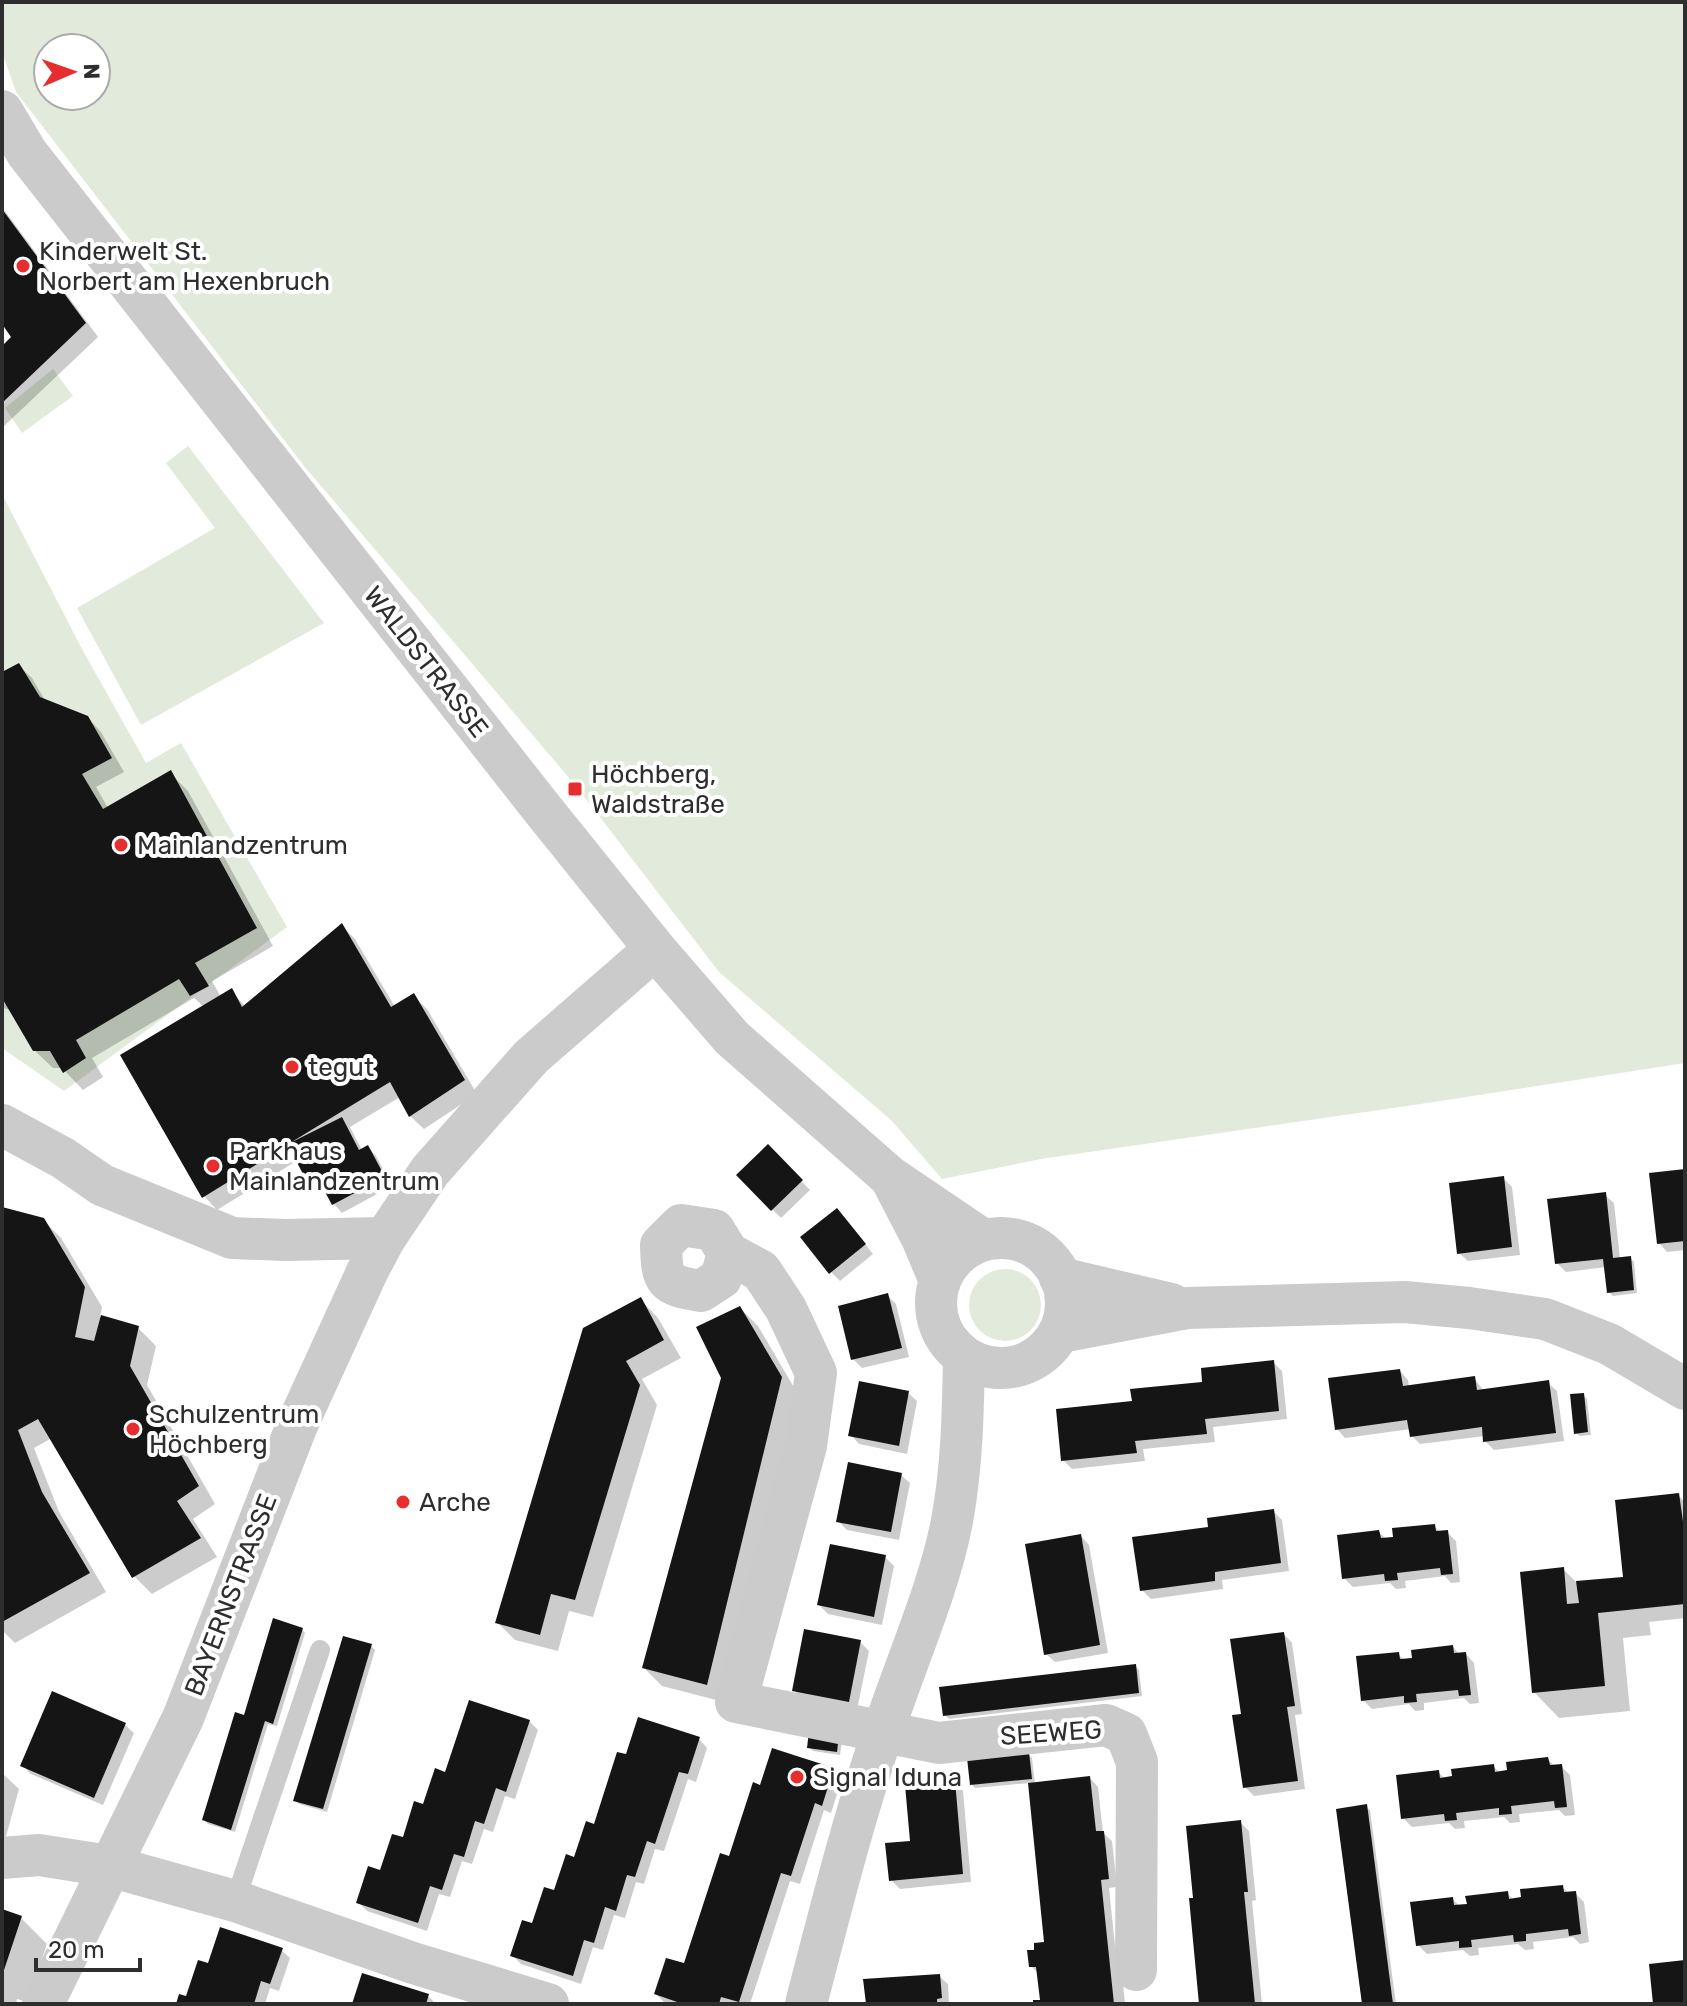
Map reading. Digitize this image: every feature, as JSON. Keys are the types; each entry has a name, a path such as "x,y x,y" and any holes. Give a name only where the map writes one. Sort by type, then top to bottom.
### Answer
{"street":[{"name":"WALDSTRASSE","path":"2,111 27,153 120,274 655,949 732,1038 890,1177 983,1240"},
{"name":"BAYERNSTRASSE","path":"43,2004 183,1718 297,1425 385,1238 430,1171 531,1057 655,949"},
{"path":"2,1125 63,1158 102,1185 232,1238 385,1238"},
{"name":"WALDSTRASSE","path":"890,1177 922,1238 940,1281"},
{"path":"1004,1237 1024,1242 1042,1252 1056,1268 1060,1278 1065,1288 1066,1310 1060,1332 1047,1350 1028,1363 1007,1368 985,1366 964,1357 949,1342 939,1322 936,1301 940,1281 950,1263 965,1249 983,1240 1004,1237"},
{"name":"SEEWEG","path":"728,1253 761,1271 786,1309 816,1373 806,1446 736,1702 939,1743 1106,1725 1126,1734 1137,1762 1136,1970"},
{"path":"1060,1278 1187,1308"},
{"path":"1060,1332 1187,1308 1405,1302 1545,1319 1609,1344 1683,1383"},
{"path":"806,2004 841,1869 951,1525 961,1467 964,1357"},
{"path":"961,1467 1007,1368"},
{"path":"2,1858 39,1855 109,1866 235,1901 413,1963 548,2004"}],"lane":[{"path":"235,1901 320,1650"}],"green space":[{"path":"2,2 1685,2 1685,1063 1041,1159 942,1179 892,1121 719,972 576,786 304,466 16,92 2,52"},
{"path":"53,369 73,396 22,433 5,408"},
{"path":"188,446 324,623 141,725 77,608 215,528 166,463"},
{"name":"Mainlandzentrum","path":"2,494 82,649 146,763 181,743 287,927 64,1091 2,1048"},
{"path":"1005,1269 1025,1275 1035,1285 1041,1305 1035,1325 1025,1335 1005,1341 985,1335 975,1325 969,1305 975,1285 985,1275"}],"building":[{"name":"Kinderwelt St. Norbert am Hexenbruch","path":"2,209 86,323 2,403 2,346 11,337 2,324"},
{"name":"Mainlandzentrum","path":"19,663 40,697 88,716 112,758 82,774 103,809 171,770 257,928 195,963 209,986 190,996 179,979 76,1040 86,1058 63,1073 50,1051 33,1051 2,998 2,672"},
{"name":"tegut","path":"342,923 391,1007 414,993 465,1080 409,1117 390,1082 290,1143 342,1117 359,1150 368,1145 385,1177 332,1205 315,1173 305,1178 288,1145 202,1198 120,1055 232,988 242,1007"},
{"path":"768,1144 803,1180 771,1211 736,1175"},
{"path":"1685,1169 1685,1241 1657,1244 1649,1173"},
{"path":"1504,1176 1512,1247 1457,1254 1449,1183"},
{"path":"1606,1192 1613,1258 1631,1256 1634,1290 1607,1293 1603,1259 1555,1264 1547,1199"},
{"path":"2,1207 44,1218 85,1287 75,1337 94,1341 101,1315 139,1326 130,1366 199,1486 177,1501 201,1538 132,1578 38,1419 18,1430 42,1492 90,1573 2,1622"},
{"path":"837,1208 866,1244 829,1274 800,1237"},
{"path":"888,1293 902,1348 851,1360 838,1306"},
{"path":"641,1297 664,1340 626,1361 640,1385 575,1600 551,1594 540,1635 495,1623 583,1328"},
{"path":"740,1306 782,1377 707,1685 642,1668 721,1378 696,1327"},
{"path":"1274,1360 1279,1411 1205,1419 1207,1434 1135,1441 1137,1453 1061,1461 1056,1409 1132,1401 1130,1389 1202,1382 1201,1368"},
{"path":"1400,1369 1403,1386 1475,1376 1477,1390 1549,1380 1556,1433 1483,1442 1482,1427 1410,1437 1407,1420 1335,1430 1328,1378"},
{"path":"859,1381 909,1391 899,1446 848,1436"},
{"path":"1584,1393 1588,1432 1574,1434 1570,1394"},
{"path":"848,1462 902,1473 891,1532 836,1522"},
{"path":"1679,1493 1685,1536 1685,1604 1598,1613 1605,1686 1532,1693 1520,1572 1564,1567 1567,1604 1579,1603 1576,1581 1623,1577 1615,1500"},
{"path":"1274,1509 1281,1563 1215,1572 1215,1581 1140,1591 1132,1537 1208,1527 1207,1518"},
{"path":"1435,1524 1436,1531 1448,1530 1453,1574 1441,1575 1440,1568 1397,1573 1398,1580 1385,1581 1384,1574 1342,1579 1337,1535 1379,1530 1381,1538 1393,1537 1392,1528"},
{"path":"1081,1534 1100,1645 1044,1655 1025,1544"},
{"path":"830,1544 886,1555 874,1617 817,1605"},
{"path":"273,1618 303,1628 273,1724 265,1721 231,1830 202,1820 235,1712 244,1715"},
{"path":"804,1629 861,1640 849,1702 792,1691"},
{"path":"1284,1632 1295,1706 1287,1707 1298,1781 1243,1788 1232,1715 1241,1714 1230,1639"},
{"path":"343,1636 372,1644 323,1809 293,1801"},
{"path":"1453,1645 1454,1653 1466,1652 1471,1695 1459,1696 1458,1690 1416,1694 1417,1702 1404,1703 1404,1696 1361,1701 1356,1656 1399,1652 1400,1659 1412,1658 1411,1650"},
{"path":"1136,1664 1139,1693 943,1716 939,1687"},
{"path":"52,1691 126,1723 94,1798 20,1766"},
{"path":"469,1700 530,1720 506,1792 496,1788 484,1824 475,1821 464,1857 454,1854 442,1890 430,1886 418,1923 356,1903 368,1866 380,1870 392,1834 403,1837 414,1801 423,1804 435,1768 445,1772"},
{"path":"638,1717 700,1737 688,1774 679,1772 655,1844 647,1841 635,1877 627,1875 616,1911 605,1907 594,1943 584,1940 573,1976 510,1956 522,1920 532,1923 544,1887 554,1890 566,1854 574,1857 586,1821 594,1824 617,1752 626,1754"},
{"path":"809,1731 839,1735 837,1752 807,1748"},
{"path":"772,1748 834,1768 822,1806 815,1803 791,1876 781,1873 739,2002 721,1997 719,2004 683,2004 654,1994 666,1958 684,1963 720,1853 729,1856 753,1782 760,1785"},
{"path":"1029,1752 1032,1779 970,1785 967,1758"},
{"path":"1548,1757 1550,1765 1562,1764 1567,1807 1555,1808 1554,1801 1511,1806 1512,1814 1499,1815 1499,1808 1456,1813 1457,1820 1445,1821 1444,1814 1401,1819 1396,1775 1439,1770 1440,1778 1452,1776 1451,1769 1494,1764 1495,1772 1507,1770 1506,1762"},
{"path":"1090,1776 1096,1831 1104,1831 1109,1879 1101,1880 1114,2004 1033,2004 1033,2000 1040,2000 1036,1967 1029,1967 1027,1950 1034,1950 1034,1943 1044,1942 1028,1783"},
{"path":"955,1780 963,1874 889,1881 885,1843 910,1841 905,1785"},
{"path":"1367,1804 1393,2004 1362,2004 1336,1809"},
{"path":"1241,1820 1248,1892 1244,1892 1255,2004 1199,2004 1186,1826"},
{"path":"1563,1885 1564,1892 1576,1891 1581,1934 1569,1936 1568,1929 1526,1934 1526,1941 1514,1942 1513,1935 1471,1940 1472,1947 1459,1948 1459,1941 1416,1946 1410,1902 1453,1897 1454,1905 1467,1904 1465,1896 1508,1891 1509,1899 1521,1897 1520,1889"},
{"path":"2,1909 22,1916 3,1973 2,1973"},
{"path":"220,1927 283,1948 270,1984 261,1981 254,2004 176,2004 179,1994 186,1996 198,1960 208,1963"},
{"path":"1685,1960 1685,2004 1653,2004 1649,1964"},
{"path":"362,1973 429,1994 426,2004 352,2004"},
{"path":"940,1974 942,1998 937,1999 937,2004 866,2004 863,1979"}],"place":[{"name":"Kinderwelt St. Norbert am Hexenbruch","path":"23,266"},
{"name":"Höchberg, Waldstraße","path":"575,789"},
{"name":"Mainlandzentrum","path":"121,845"},
{"name":"tegut","path":"292,1067"},
{"name":"Parkhaus Mainlandzentrum","path":"213,1166"},
{"name":"Schulzentrum Höchberg","path":"133,1429"},
{"name":"Arche","path":"403,1502"},
{"name":"Signal Iduna","path":"797,1777"}]}
